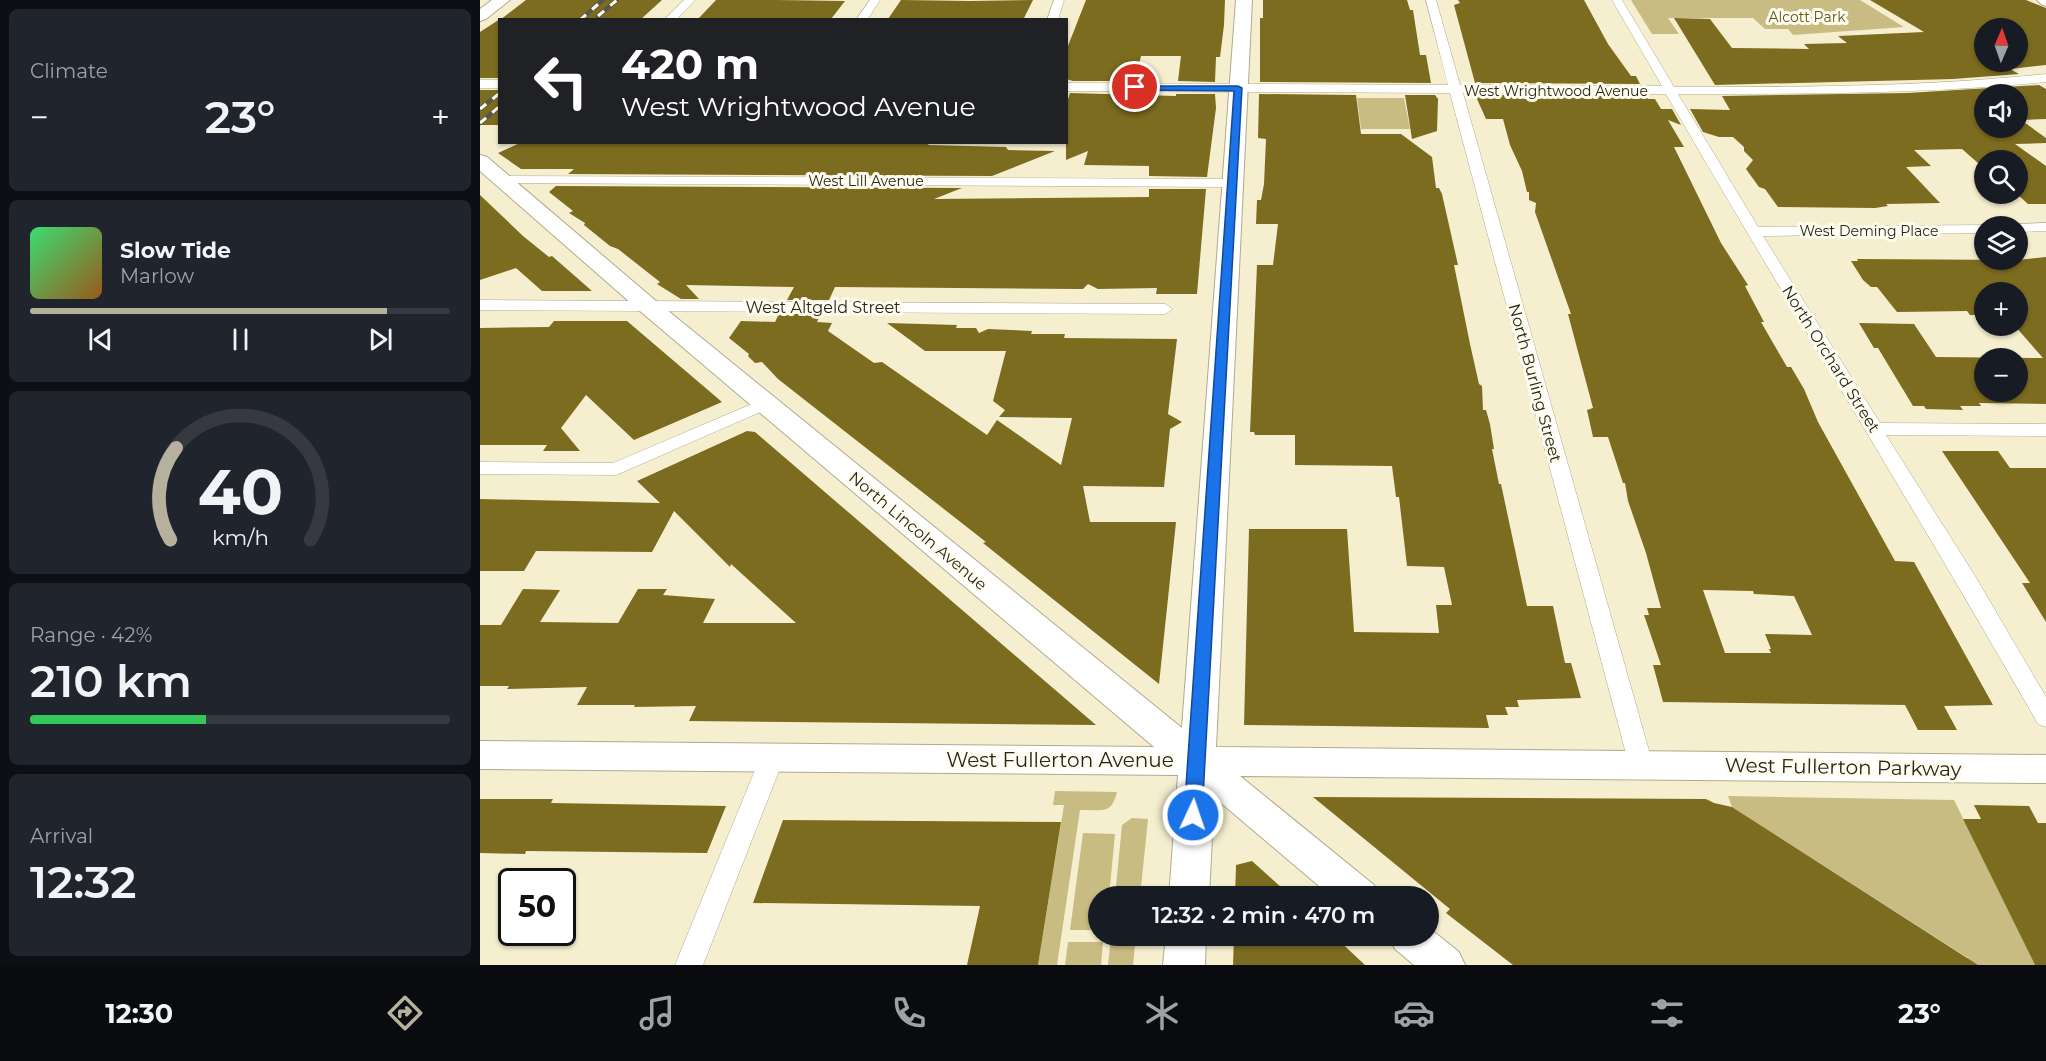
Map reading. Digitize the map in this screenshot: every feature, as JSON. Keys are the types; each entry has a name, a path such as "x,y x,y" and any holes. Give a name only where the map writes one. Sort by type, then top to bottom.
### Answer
{"main road":[{"path":"480,16 502,0"},
{"path":"1190,886 1244,0"},
{"name":"North Lincoln Avenue","path":"480,161 648,306 1068,657 1347,886"},
{"name":"West Fullerton Avenue","path":"480,755 1641,765"},
{"name":"West Fullerton Parkway","path":"1641,765 2046,769"},
{"path":"1184,965 1185,946"},
{"path":"1421,946 1444,965"}],"street":[{"path":"671,18 690,0"},
{"path":"862,18 875,0"},
{"path":"1053,18 1059,0"},
{"name":"North Burling Street","path":"1431,0 1641,765"},
{"name":"North Orchard Street","path":"1617,0 1753,232 1964,576 2046,718"},
{"name":"West Wrightwood Avenue","path":"1068,87 1671,92 1877,90 2046,78"},
{"path":"480,84 498,84"},
{"name":"West Lill Avenue","path":"501,180 1231,183"},
{"path":"2028,228 2046,227"},
{"name":"West Deming Place","path":"1753,232 1974,229"},
{"name":"West Altgeld Street","path":"480,305 1165,309"},
{"path":"480,468 616,469 766,403"},
{"path":"1874,429 2046,430"},
{"path":"688,965 772,758"}],"green space":[{"name":"Alcott Park","path":"1631,0 1860,0 1904,27 1793,35 1788,29 1765,29 1753,18 1668,18 1679,34 1652,34"},
{"path":"1357,98 1404,98 1410,129 1361,129"},
{"path":"1055,791 1117,792 1112,805 1104,810 1080,810 1057,965 1038,965 1064,805 1053,805"},
{"path":"1728,796 1954,800 2035,965 1964,965 1968,958 1732,807"},
{"path":"1132,818 1148,819 1141,886 1116,886 1122,825"},
{"path":"1083,833 1115,834 1110,886 1088,886 1088,930 1070,930"},
{"path":"1068,942 1088,942 1088,946 1103,946 1101,965 1065,965"},
{"path":"1110,946 1135,946 1133,965 1108,965"}],"building":[{"path":"526,0 662,0 642,18 503,18"},
{"path":"716,0 845,1 832,18 699,18"},
{"path":"901,0 1033,0 1024,18 889,18"},
{"path":"1086,0 1225,0 1220,57 1216,57 1215,82 1178,81 1181,56 1141,56 1135,81 1073,81 1068,80 1068,46"},
{"path":"1263,0 1407,0 1410,10 1413,10 1420,55 1426,55 1431,83 1260,82 1260,18 1263,18"},
{"path":"1458,0 1584,0 1608,44 1631,76 1636,76 1640,84 1475,83 1454,5 1460,3"},
{"path":"1870,0 2026,0 2046,8 2046,65 2028,67 2028,18 1974,18 1974,72 2015,72 2019,74 1953,79 1715,85 1674,18 1710,19 1732,48 1809,49 1804,44 1847,43 1838,36 1924,32"},
{"path":"498,20 498,78 480,78 480,32"},
{"path":"2039,85 2046,89 2046,119 2028,120 2028,86"},
{"path":"1974,89 1974,138 2028,138 2028,125 2046,138 2046,143 2015,144 2023,150 1974,150 1974,160 1962,149 1914,150 1931,166 1906,167 1940,203 1886,204 1888,206 1875,208 1778,207 1746,169 1753,160 1744,151 1744,147 1733,137 1719,137 1703,132 1690,109 1730,110 1722,96 1908,93"},
{"path":"480,90 498,90 498,125 480,125"},
{"path":"1070,93 1176,96 1176,94 1215,94 1216,108 1207,177 1149,176 1149,166 1084,165 1088,151 1066,160"},
{"path":"1259,94 1356,95 1361,134 1401,134 1432,157 1436,188 1439,188 1442,194 1458,265 1454,265 1479,384 1482,386 1483,410 1486,410 1490,424 1499,484 1501,484 1527,606 1553,606 1565,663 1571,663 1581,698 1517,700 1519,707 1505,707 1508,715 1486,715 1489,728 1244,725 1249,529 1347,529 1354,632 1439,633 1436,605 1452,605 1444,567 1407,566 1399,497 1396,497 1392,466 1295,465 1295,435 1255,435 1254,432 1250,432 1257,265 1273,265 1278,224 1256,224 1257,200 1261,200 1264,184 1266,139 1258,138"},
{"path":"1405,95 1435,95 1438,99 1437,131 1412,139"},
{"path":"1478,95 1647,96 1648,99 1655,99 1661,109 1672,109 1681,125 1668,120 1684,147 1674,147 1721,243 1748,285 1745,286 1764,322 1761,322 1787,367 1791,367 1804,389 1818,422 1895,561 1914,562 1993,705 1944,706 1957,730 1918,730 1905,705 1663,702 1653,665 1661,665 1644,615 1649,615 1647,608 1661,608 1646,553 1628,501 1625,483 1623,483 1608,437 1593,437 1587,410 1593,408 1568,314 1571,314 1535,212 1536,203 1529,200 1529,192 1527,192 1522,171 1510,145 1503,119 1486,119 1477,99","holes":["1703,590 1753,591 1754,594 1794,596 1812,635 1765,634 1771,653 1725,653"]},
{"path":"518,144 929,144 1055,151 992,176 568,174 574,169 521,169 498,153"},
{"path":"2028,153 2046,166 2046,204 2028,204"},
{"path":"556,186 962,188 934,199 1149,197 1149,189 1206,189 1197,294 1156,294 1157,288 1098,289 1088,284 1083,289 835,287 829,300 787,300 794,287 686,285 699,299 681,299 657,284 660,282 569,213 573,211 549,192"},
{"path":"480,195 523,236 549,257 552,256 592,291 542,291 516,268 480,280"},
{"path":"2046,257 2046,404 1979,403 1981,406 1960,406 1963,410 1926,409 1924,406 1913,406 1878,348 1874,348 1859,323 1914,324 1936,357 1974,357 1974,402 2028,402 2028,358 2043,358 2024,336 2028,336 2028,282 1974,282 1974,315 1970,315 1967,311 1897,312 1877,287 1871,287 1863,280 1851,261 1858,261 1857,259 1974,260 1974,270 2028,270 2028,259"},
{"path":"779,314 821,314 817,322 832,323 828,331 874,363 882,362 987,435 997,420 1061,465 1072,418 999,417 1005,410 993,401 1006,351 925,351 887,323 957,325 956,328 976,328 979,333 988,329 1032,331 1031,334 1065,334 1064,338 1177,339 1168,414 1182,422 1170,429 1164,487 1083,486 1090,522 1176,522 1159,684 983,543 986,542 778,379 762,362 755,363 748,356 749,354 729,338 741,321 775,322"},
{"path":"554,321 627,321 722,402 634,440 586,395 561,428 580,451 543,451 547,445 480,445 480,328 549,327"},
{"path":"747,431 755,432 1096,725 689,721 696,706 577,705 587,687 507,689 509,686 480,686 480,625 501,625 523,589 560,590 540,622 618,623 638,589 667,589 663,595 715,599 703,623 796,623 731,564 730,567 674,511 652,552 536,551 524,571 480,571 480,499 660,503 637,481"},
{"path":"1942,451 1998,451 2010,468 2046,468 2046,622 2022,583 2030,583"},
{"path":"1313,797 1706,799 1732,807 1978,965 1513,965 1446,913 1450,909 1439,900 1439,886 1422,886"},
{"path":"480,799 553,799 551,803 726,806 707,853 526,851 525,854 480,853"},
{"path":"1974,805 2029,806 2038,823 2046,823 2046,965 2035,965 1963,819 1981,819"},
{"path":"783,820 1061,822 1038,965 967,965 980,906 753,903"},
{"path":"1252,861 1280,886 1235,886 1236,865"},
{"path":"1234,946 1345,946 1365,965 1233,965"}],"railway":[{"path":"582,18 603,0"},
{"path":"598,16 617,0"},
{"path":"480,109 498,95"},
{"path":"480,123 498,108"}],"route":[{"path":"1135,87 1238,88 1193,815"}]}
